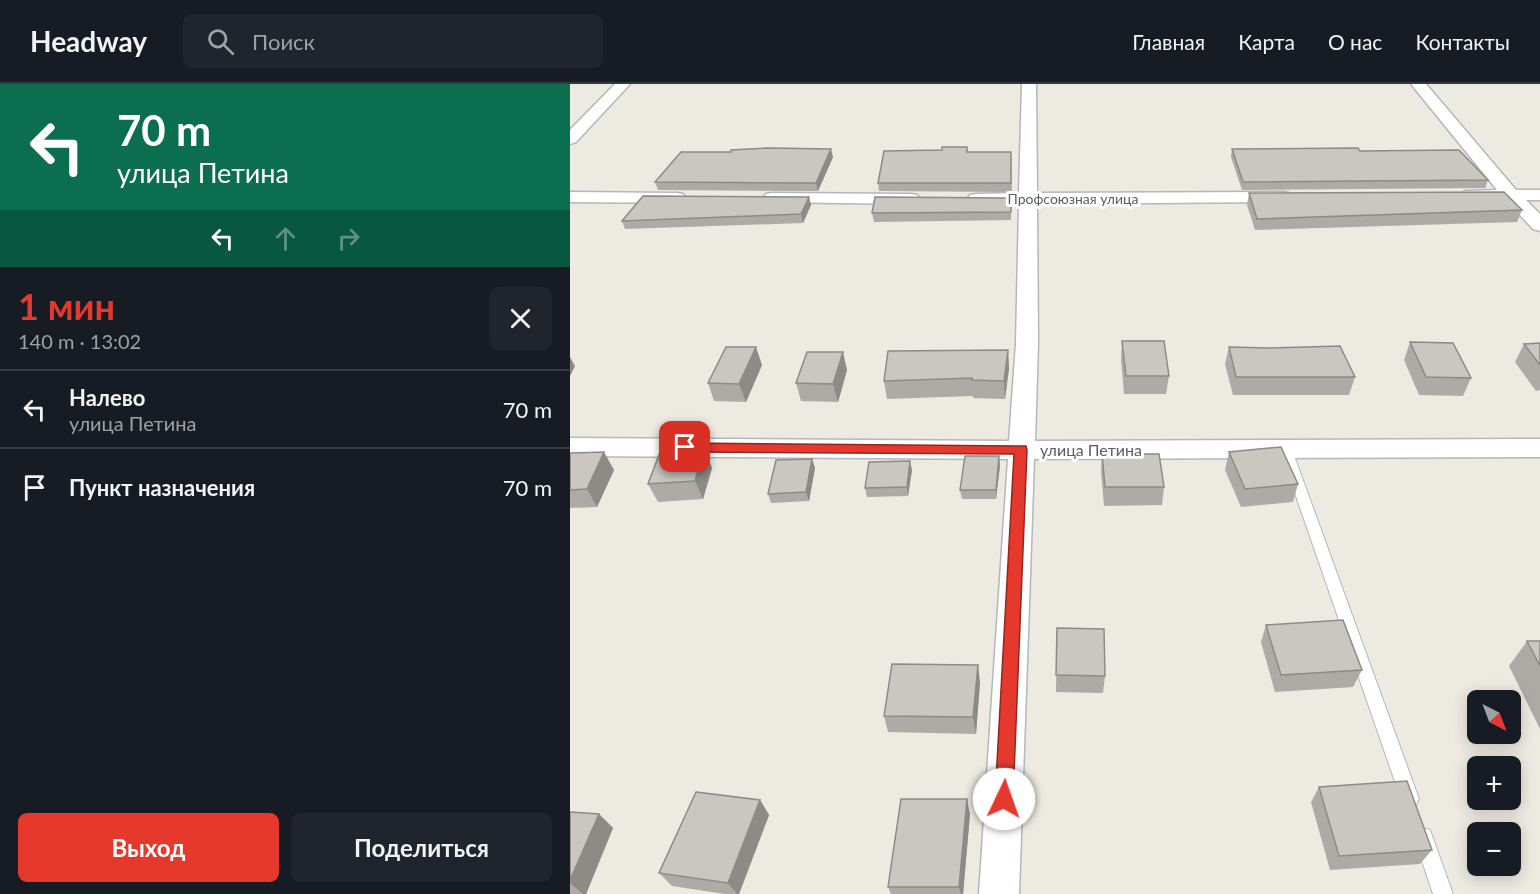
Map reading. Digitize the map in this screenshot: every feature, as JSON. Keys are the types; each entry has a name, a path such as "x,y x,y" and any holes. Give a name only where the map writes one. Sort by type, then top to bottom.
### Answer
{"street":[{"path":"570,139 623,84"},
{"path":"999,894 1027,343 1030,199 1029,84"},
{"path":"1418,84 1511,195 1540,225"},
{"path":"1452,196 1540,195"},
{"path":"570,197 700,198"},
{"name":"Профсоюзная улица","path":"959,199 1299,197"},
{"path":"759,198 924,199"},
{"name":"улица Петина","path":"570,447 1021,450 1540,448"}],"lane":[{"path":"1286,450 1443,894"}],"building":[{"path":"942,147 967,147 967,152 1011,152 1011,183 878,183 884,151 942,150"},
{"path":"1358,148 1360,151 1459,150 1488,180 1243,182 1232,149"},
{"path":"831,149 816,183 655,182 681,152 731,152 731,150"},
{"path":"1504,192 1522,210 1257,219 1249,193"},
{"path":"643,196 809,197 801,214 622,221"},
{"path":"875,197 1011,198 1011,212 872,213"},
{"path":"1122,341 1164,341 1169,376 1126,376"},
{"path":"1410,342 1453,343 1471,378 1426,377"},
{"path":"1540,343 1540,365 1524,344"},
{"path":"1340,346 1355,377 1236,377 1229,347 1268,348"},
{"path":"726,347 756,347 739,384 708,383"},
{"path":"1008,350 1004,381 972,380 972,378 884,381 888,351"},
{"path":"807,352 843,352 833,384 796,383"},
{"path":"1281,447 1298,484 1245,489 1229,452"},
{"path":"704,450 695,481 648,484 660,452"},
{"path":"604,452 587,489 570,490 570,453"},
{"path":"1102,454 1159,454 1164,487 1105,487"},
{"path":"965,456 999,456 996,490 960,490"},
{"path":"812,459 806,492 768,494 776,460"},
{"path":"910,461 907,487 865,488 869,462"},
{"path":"1343,620 1362,670 1281,675 1266,625"},
{"path":"1057,628 1104,629 1105,676 1056,675"},
{"path":"1527,641 1540,641 1540,666"},
{"path":"892,664 978,665 973,717 884,716"},
{"path":"1407,781 1432,850 1339,856 1319,787"},
{"path":"696,792 760,800 728,883 659,873"},
{"path":"901,799 967,799 959,887 888,887"},
{"path":"570,812 599,814 570,880"}],"route":[{"path":"685,447 1021,450 1004,799"}]}
